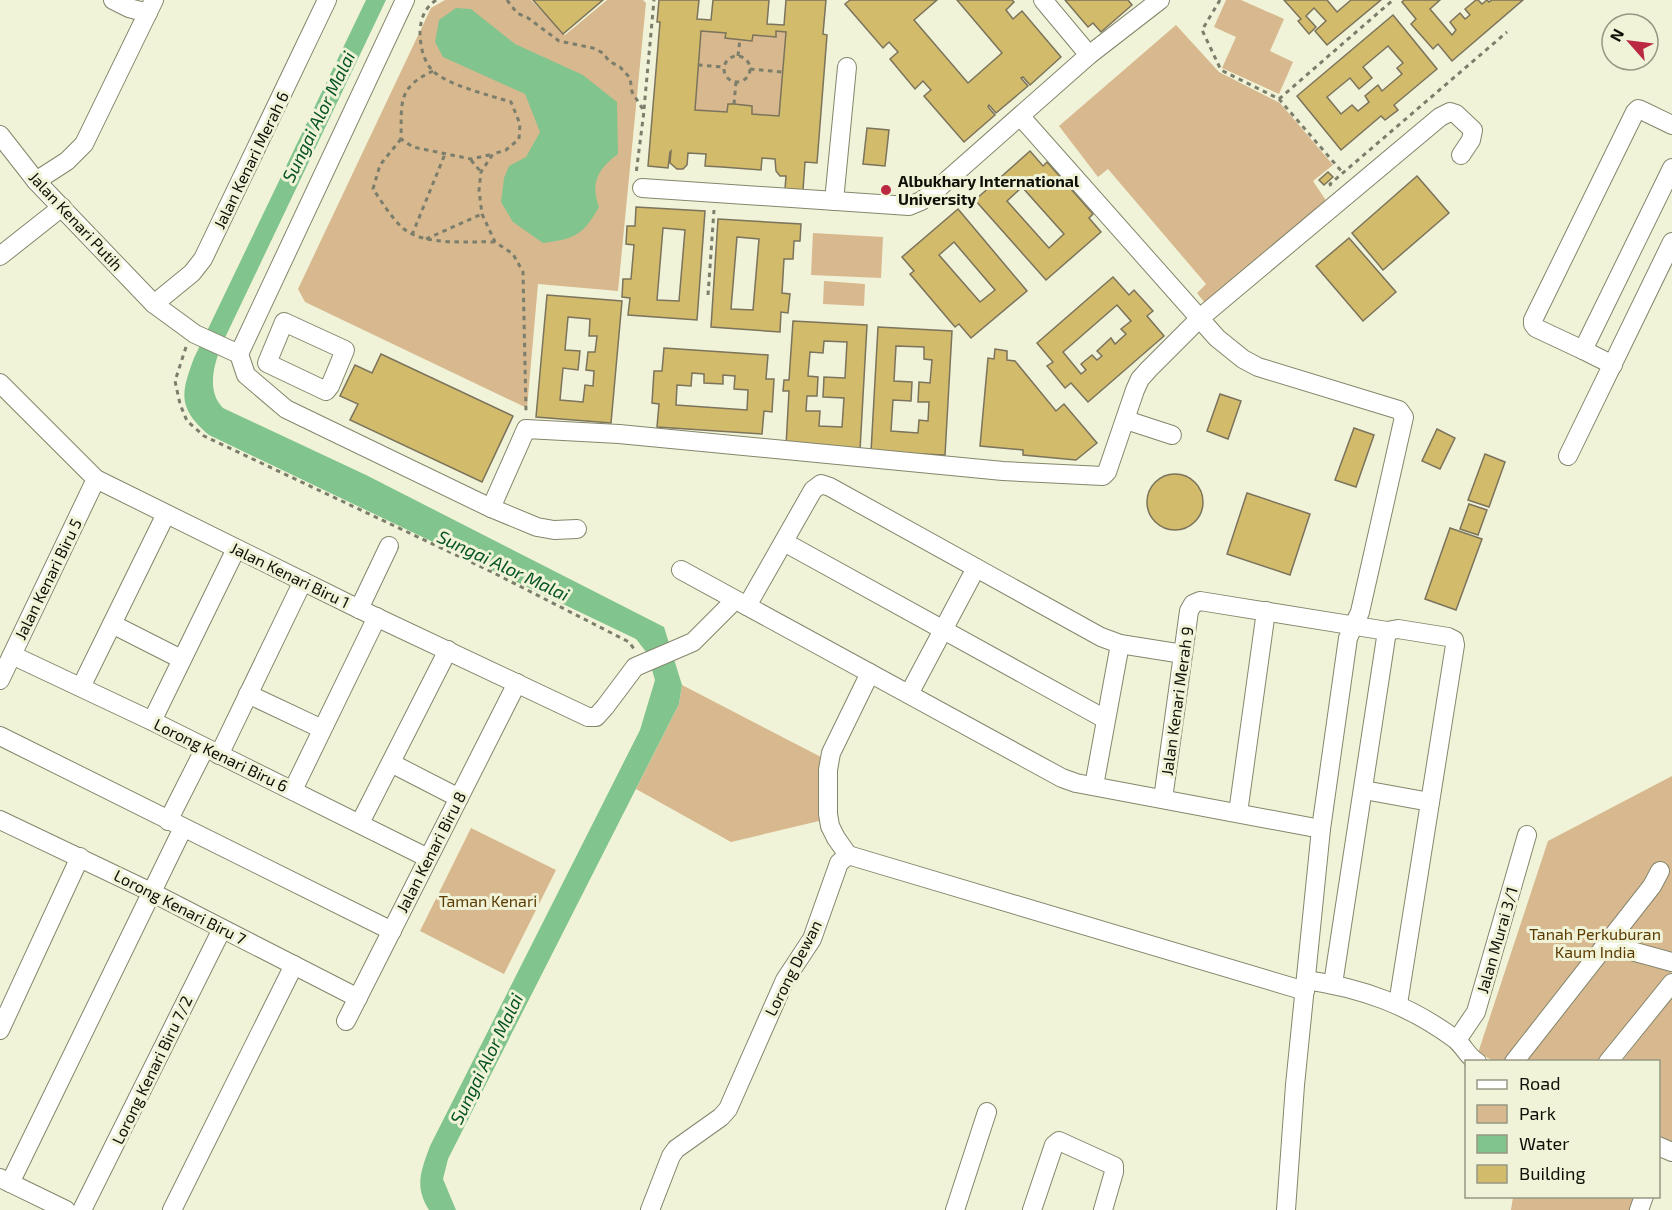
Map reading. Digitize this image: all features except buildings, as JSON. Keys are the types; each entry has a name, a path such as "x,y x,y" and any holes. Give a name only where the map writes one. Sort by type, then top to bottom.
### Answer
{"street":[{"path":"36,181 68,161 84,144 151,7 129,8 114,0"},
{"name":"Jalan Kenari Merah 6","path":"154,304 179,285 203,259 327,0"},
{"path":"405,0 261,310 231,350 246,375 286,409 491,508 545,529 577,529"},
{"path":"1043,0 1089,55"},
{"path":"642,188 909,206 935,191 1089,55 1160,0"},
{"path":"834,201 847,66"},
{"path":"1613,365 1536,327 1533,320 1635,112 1638,109 1641,110 1672,125"},
{"path":"491,508 526,429 620,434 1003,471 1103,476 1107,472 1140,379 1200,318 1440,117 1450,112 1456,114 1473,130 1471,140 1461,155"},
{"path":"1021,117 1228,348 1258,367 1403,412 1404,422 1360,612 1348,639 1322,829 1295,1085 1286,1210"},
{"name":"Jalan Kenari Putih","path":"0,135 36,181 154,304 193,332 231,350"},
{"path":"1583,350 1672,168"},
{"path":"0,256 62,207"},
{"path":"1568,456 1672,242"},
{"path":"261,310 284,322"},
{"name":"Jalan Kenari Biru 1","path":"0,383 96,479 359,609 588,717 596,717 639,665"},
{"path":"1126,420 1172,435"},
{"name":"Jalan Kenari Biru 5","path":"0,680 96,479"},
{"path":"639,665 693,642 741,603 784,542 813,490 821,484 1101,637 1120,644 1183,654"},
{"path":"81,687 166,514"},
{"path":"784,542 1105,719"},
{"path":"359,609 389,546"},
{"path":"152,721 236,549"},
{"path":"909,694 976,568"},
{"path":"681,570 1062,778 1322,829"},
{"path":"66,1210 5,1181 152,892 176,825 212,751 248,694 303,581"},
{"name":"Jalan Kenari Merah 9","path":"1163,799 1189,611 1193,604 1200,601 1266,611"},
{"path":"1238,813 1266,611 1387,631 1398,629 1448,637 1455,642 1398,1004"},
{"path":"293,790 377,617"},
{"path":"112,624 181,660"},
{"path":"1333,984 1387,631"},
{"path":"1094,786 1120,644"},
{"path":"360,823 448,650"},
{"name":"Lorong Kenari Biru 6","path":"12,655 152,721 428,858"},
{"path":"870,673 831,753 828,770 830,826 848,855 1305,986 1333,984 1398,1004 1457,1040 1474,1060"},
{"name":"Jalan Kenari Biru 8","path":"346,1022 517,683"},
{"path":"248,694 322,729"},
{"path":"0,736 392,931"},
{"path":"390,764 459,798"},
{"path":"1364,790 1430,802"},
{"name":"Lorong Kenari Biru 7","path":"2,827 80,857 358,998"},
{"name":"Jalan Murai 3/1","path":"1457,1040 1476,1012 1527,835"},
{"name":"Lorong Dewan","path":"650,1210 671,1156 676,1149 721,1117 728,1109 785,980 812,939 839,863 848,855"},
{"path":"0,1030 80,857"},
{"path":"1516,1060 1652,886 1660,871"},
{"name":"Lorong Kenari Biru 7/2","path":"82,1210 222,929"},
{"path":"1606,944 1672,962"},
{"path":"172,1210 294,965"},
{"path":"1610,1060 1672,983"},
{"path":"955,1210 987,1112"},
{"path":"1032,1210 1056,1142 1063,1141 1114,1166 1103,1210"}],"path":[{"path":"400,139 413,147 471,159 506,150 519,139 520,124 511,102 477,92 433,71 420,44 421,23 428,5 435,0"},
{"path":"507,0 517,13 528,18 559,41 593,48 603,53 630,78 632,92 644,111"},
{"path":"642,188 635,181 654,0"},
{"path":"1220,0 1203,30 1221,69 1279,99 1343,173"},
{"path":"1279,99 1393,0"},
{"path":"1339,202 1330,184 1507,32"},
{"path":"738,56 740,39"},
{"path":"738,56 748,62 750,69 747,77 736,82 728,79 724,67 730,57 738,56"},
{"path":"698,66 724,67"},
{"path":"750,69 782,72"},
{"path":"433,71 419,77 402,96 400,139 380,165 373,189 402,228 412,235 424,240 495,242"},
{"path":"734,104 736,82"},
{"path":"412,235 445,154"},
{"path":"493,154 482,172 479,190 482,214 495,242 513,254 523,272 526,429"},
{"path":"471,159 482,172"},
{"path":"708,296 715,194"},
{"path":"424,240 482,214"},
{"path":"193,332 175,381 180,404 187,421 204,436 492,572 629,642 638,657 639,665"}],"green space":[{"path":"445,0 531,0 565,35 607,0 643,0 646,3 618,291 538,284 527,408 305,302 298,289 431,8"},
{"path":"1226,0 1241,0 1284,19 1270,51 1293,62 1279,94 1222,68 1236,37 1214,27"},
{"path":"1176,25 1219,72 1280,103 1333,165 1313,181 1327,202 1205,303 1197,293 1206,284 1108,169 1098,177 1059,126"},
{"path":"701,31 726,33 726,38 752,40 753,35 775,37 776,31 786,32 779,116 752,114 752,106 728,104 727,112 695,110"},
{"path":"813,233 883,237 881,278 811,275"},
{"path":"824,281 865,284 864,306 823,304"},
{"path":"682,685 821,757 819,821 731,842 636,789 679,704"},
{"name":"Tanah Perkuburan Kaum India","path":"1672,776 1672,972 1601,1060 1492,1060 1478,1053 1548,841"},
{"name":"Taman Kenari","path":"471,828 556,870 504,974 420,931"},
{"path":"1672,997 1672,1143 1660,1137 1660,1060 1623,1060"},
{"path":"1513,1198 1639,1198 1634,1210 1511,1210"}],"water":[{"name":"Sungai Alor Malai","path":"366,0 386,0 222,344 213,377 213,386 218,401 223,408 366,475 664,627 682,685 679,704 448,1159 443,1179 456,1210 429,1210 424,1201 420,1178 430,1146 640,730 655,680 647,653 636,639 209,435 191,416 187,408 186,381 194,358"},
{"path":"456,8 471,9 515,44 583,75 617,102 618,154 601,171 595,190 599,207 588,224 577,234 563,240 543,243 513,222 501,202 504,178 509,166 526,157 540,132 525,94 443,57 435,42 439,20"}],"place":[{"name":"Albukhary International University","path":"886,190"}]}
